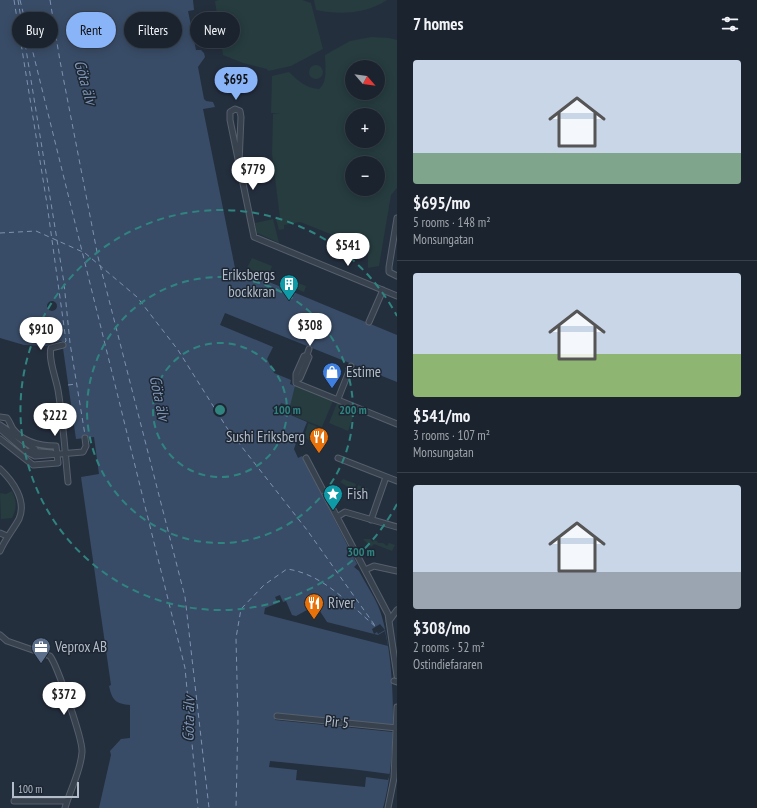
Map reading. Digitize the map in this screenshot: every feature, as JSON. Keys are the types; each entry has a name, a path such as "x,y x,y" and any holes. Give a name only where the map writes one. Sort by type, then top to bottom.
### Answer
{"street":[{"path":"239,163 241,117 240,111 236,109 230,114 250,223 253,235 256,239 397,296"},
{"path":"397,218 389,268 389,272 397,276"},
{"path":"369,322 383,290"},
{"path":"63,345 51,348 50,352 58,391 68,482"},
{"path":"309,349 306,355 309,357 300,378 296,383 397,424"},
{"path":"338,399 351,366"},
{"path":"0,418 6,420 11,430 30,445 57,454"},
{"path":"0,427 29,450 37,453 66,454 83,452 86,446 85,438"},
{"path":"0,433 33,459 44,460 57,454"},
{"path":"0,438 33,465 57,454"},
{"path":"306,458 388,614 397,676"},
{"path":"338,458 397,481"},
{"path":"0,469 13,484 21,503 22,510 19,518 2,542 0,551"},
{"path":"371,520 386,477"},
{"path":"337,517 345,512 397,527"},
{"path":"0,533 7,536"},
{"path":"365,570 374,566 397,571"},
{"path":"389,620 397,610"},
{"path":"0,635 7,641 48,654 55,664 82,746 81,760 65,808"},
{"path":"388,808 396,778 397,707"},
{"name":"Pir 5","path":"277,716 397,728"},
{"path":"14,801 67,800"}],"green space":[{"path":"302,0 311,3 323,49 291,66 268,71 267,69 243,63 223,55 222,48 240,48 240,12 217,12 215,1"},
{"path":"314,0 387,0 379,5 362,11 335,13 316,10"},
{"path":"371,37 397,40 397,188 391,195 379,266 368,268 368,250 366,248 300,222 284,225 284,229 279,230 276,219 280,218 272,154 273,114 280,113 271,113 272,76 289,72 302,84 319,89 325,78 325,55 350,41"},
{"path":"316,65 321,67 323,72 321,77 316,79 311,77 309,72 311,67"},
{"path":"273,219 279,243 257,233 255,223"},
{"path":"252,258 272,266 268,277 247,268"},
{"path":"284,278 306,286 304,292 282,283"},
{"path":"295,386 333,401 322,427 278,410 281,403 289,406"},
{"path":"337,403 355,412 348,431 329,423"},
{"path":"308,423 323,429 317,444 307,439 305,434"},
{"path":"343,479 356,484 354,491 340,482"},
{"path":"358,485 368,489 365,497 356,492"},
{"path":"12,491 16,504 14,515 12,518 1,519 0,493 6,494"},
{"path":"363,539 370,539 373,542 374,540 387,546 389,543 395,545 392,551 374,544 371,547"}],"water":[{"name":"Göta älv","path":"0,0 193,0 194,10 188,11 190,21 190,48 201,50 205,57 198,67 204,99 206,101 213,102 215,107 203,109 235,268 397,335 397,382 225,313 220,325 273,347 267,359 274,373 291,380 290,384 295,386 290,406 281,403 279,410 307,422 303,432 306,438 298,437 294,449 298,458 302,456 357,564 354,567 359,571 380,611 387,637 393,712 391,764 388,788 383,808 99,808 111,755 110,751 121,739 130,738 130,705 121,704 115,700 109,686 111,685 81,477 99,474 94,437 76,439 62,341 51,343 47,346 24,345 0,338"}],"pier":[{"path":"52,301 57,306 52,311 47,306"},
{"path":"280,595 283,602 286,601 292,615 296,616 307,610 305,607 314,602 327,622 378,635 385,631 388,646 264,614 265,608 278,603 275,597"},
{"path":"380,624 385,630 378,634 377,632 374,634 372,629"},
{"path":"275,713 392,725 393,732 275,720"},
{"path":"270,761 390,774 388,780 366,777 365,787 296,780 297,770 269,767"}],"ferry route":[{"path":"14,0 47,204 66,341 64,343"},
{"path":"18,0 64,283 70,343 85,435"},
{"path":"20,0 185,668 198,808"},
{"path":"50,0 60,61 98,257 185,597 209,808"},
{"path":"0,233 36,231 85,253 137,297 178,350 227,428 307,530 376,627 324,583 300,572 287,569 264,585 241,609 236,638 238,721 236,808"},
{"path":"68,385 76,384"}],"place":[{"name":"Eriksbergs bockkran","path":"289,301"},
{"name":"Estime","path":"332,389"},
{"name":"Sushi Eriksberg","path":"319,454"},
{"name":"Fish","path":"333,511"},
{"name":"River","path":"314,620"},
{"name":"Veprox AB","path":"41,664"}]}
